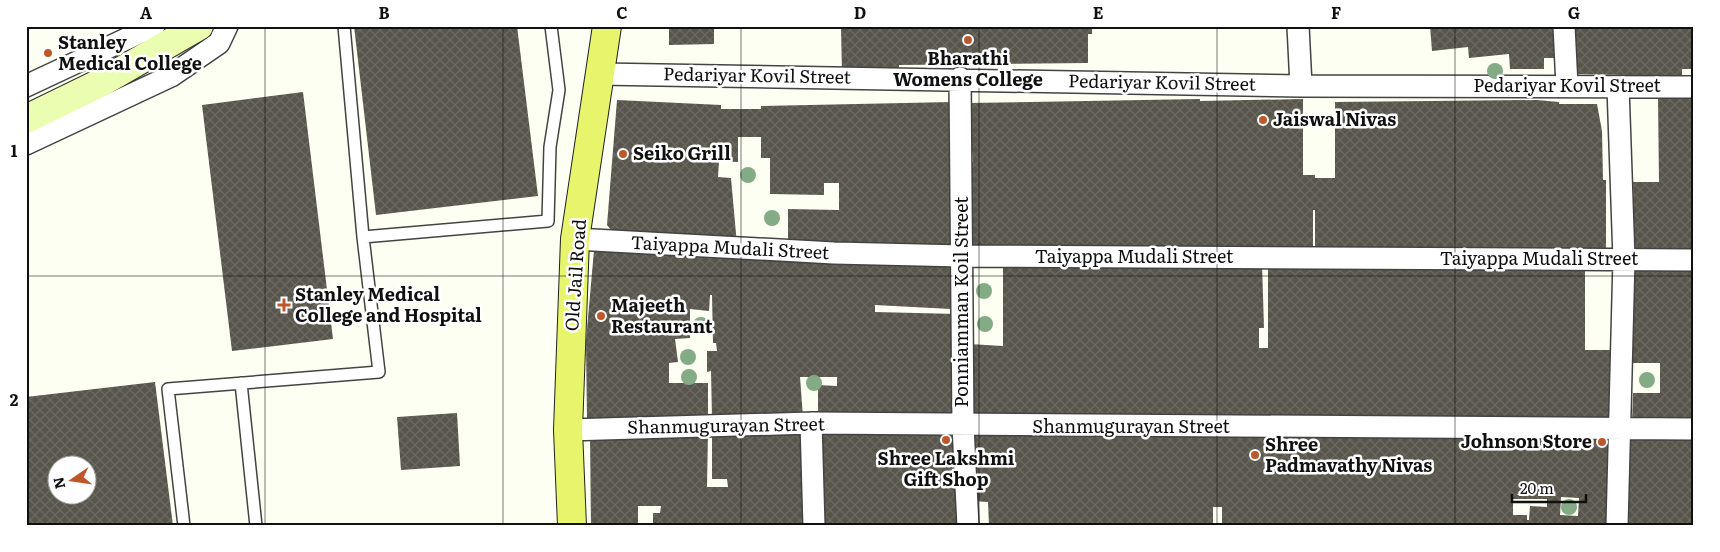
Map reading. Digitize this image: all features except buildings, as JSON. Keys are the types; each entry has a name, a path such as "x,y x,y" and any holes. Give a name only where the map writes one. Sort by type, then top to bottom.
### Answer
{"main road":[{"name":"Old Jail Road","path":"572,526 568,430 575,239 607,26"}],"street":[{"path":"26,86 154,26"},
{"path":"26,119 102,82 199,26"},
{"path":"26,144 171,76 218,42 227,26"},
{"path":"1298,26 1301,86"},
{"path":"1564,26 1567,86"},
{"name":"Pedariyar Kovil Street","path":"600,74 960,78 1301,86 1694,87"},
{"name":"Ponniamman Koil Street","path":"960,78 963,426 968,526"},
{"path":"1617,526 1624,259 1618,87"},
{"name":"Taiyappa Mudali Street","path":"575,239 834,253 963,256 1694,260"},
{"path":"811,424 814,526"},
{"name":"Shanmugurayan Street","path":"568,430 811,424 1694,429"}],"lane":[{"path":"184,526 168,389 379,372 363,237 344,26"},
{"path":"363,237 548,221 550,147 559,90 551,26"},
{"path":"241,383 256,526"}],"place":[{"name":"Bharathi Womens College","path":"968,40"},
{"name":"Stanley Medical College","path":"48,53"},
{"name":"Jaiswal Nivas","path":"1263,120"},
{"name":"Seiko Grill","path":"623,154"},
{"name":"Stanley Medical College and Hospital","path":"284,305"},
{"name":"Majeeth Restaurant","path":"601,316"},
{"name":"Shree Lakshmi Gift Shop","path":"946,440"},
{"name":"Johnson Store","path":"1602,442"},
{"name":"Shree Padmavathy Nivas","path":"1255,455"}]}
